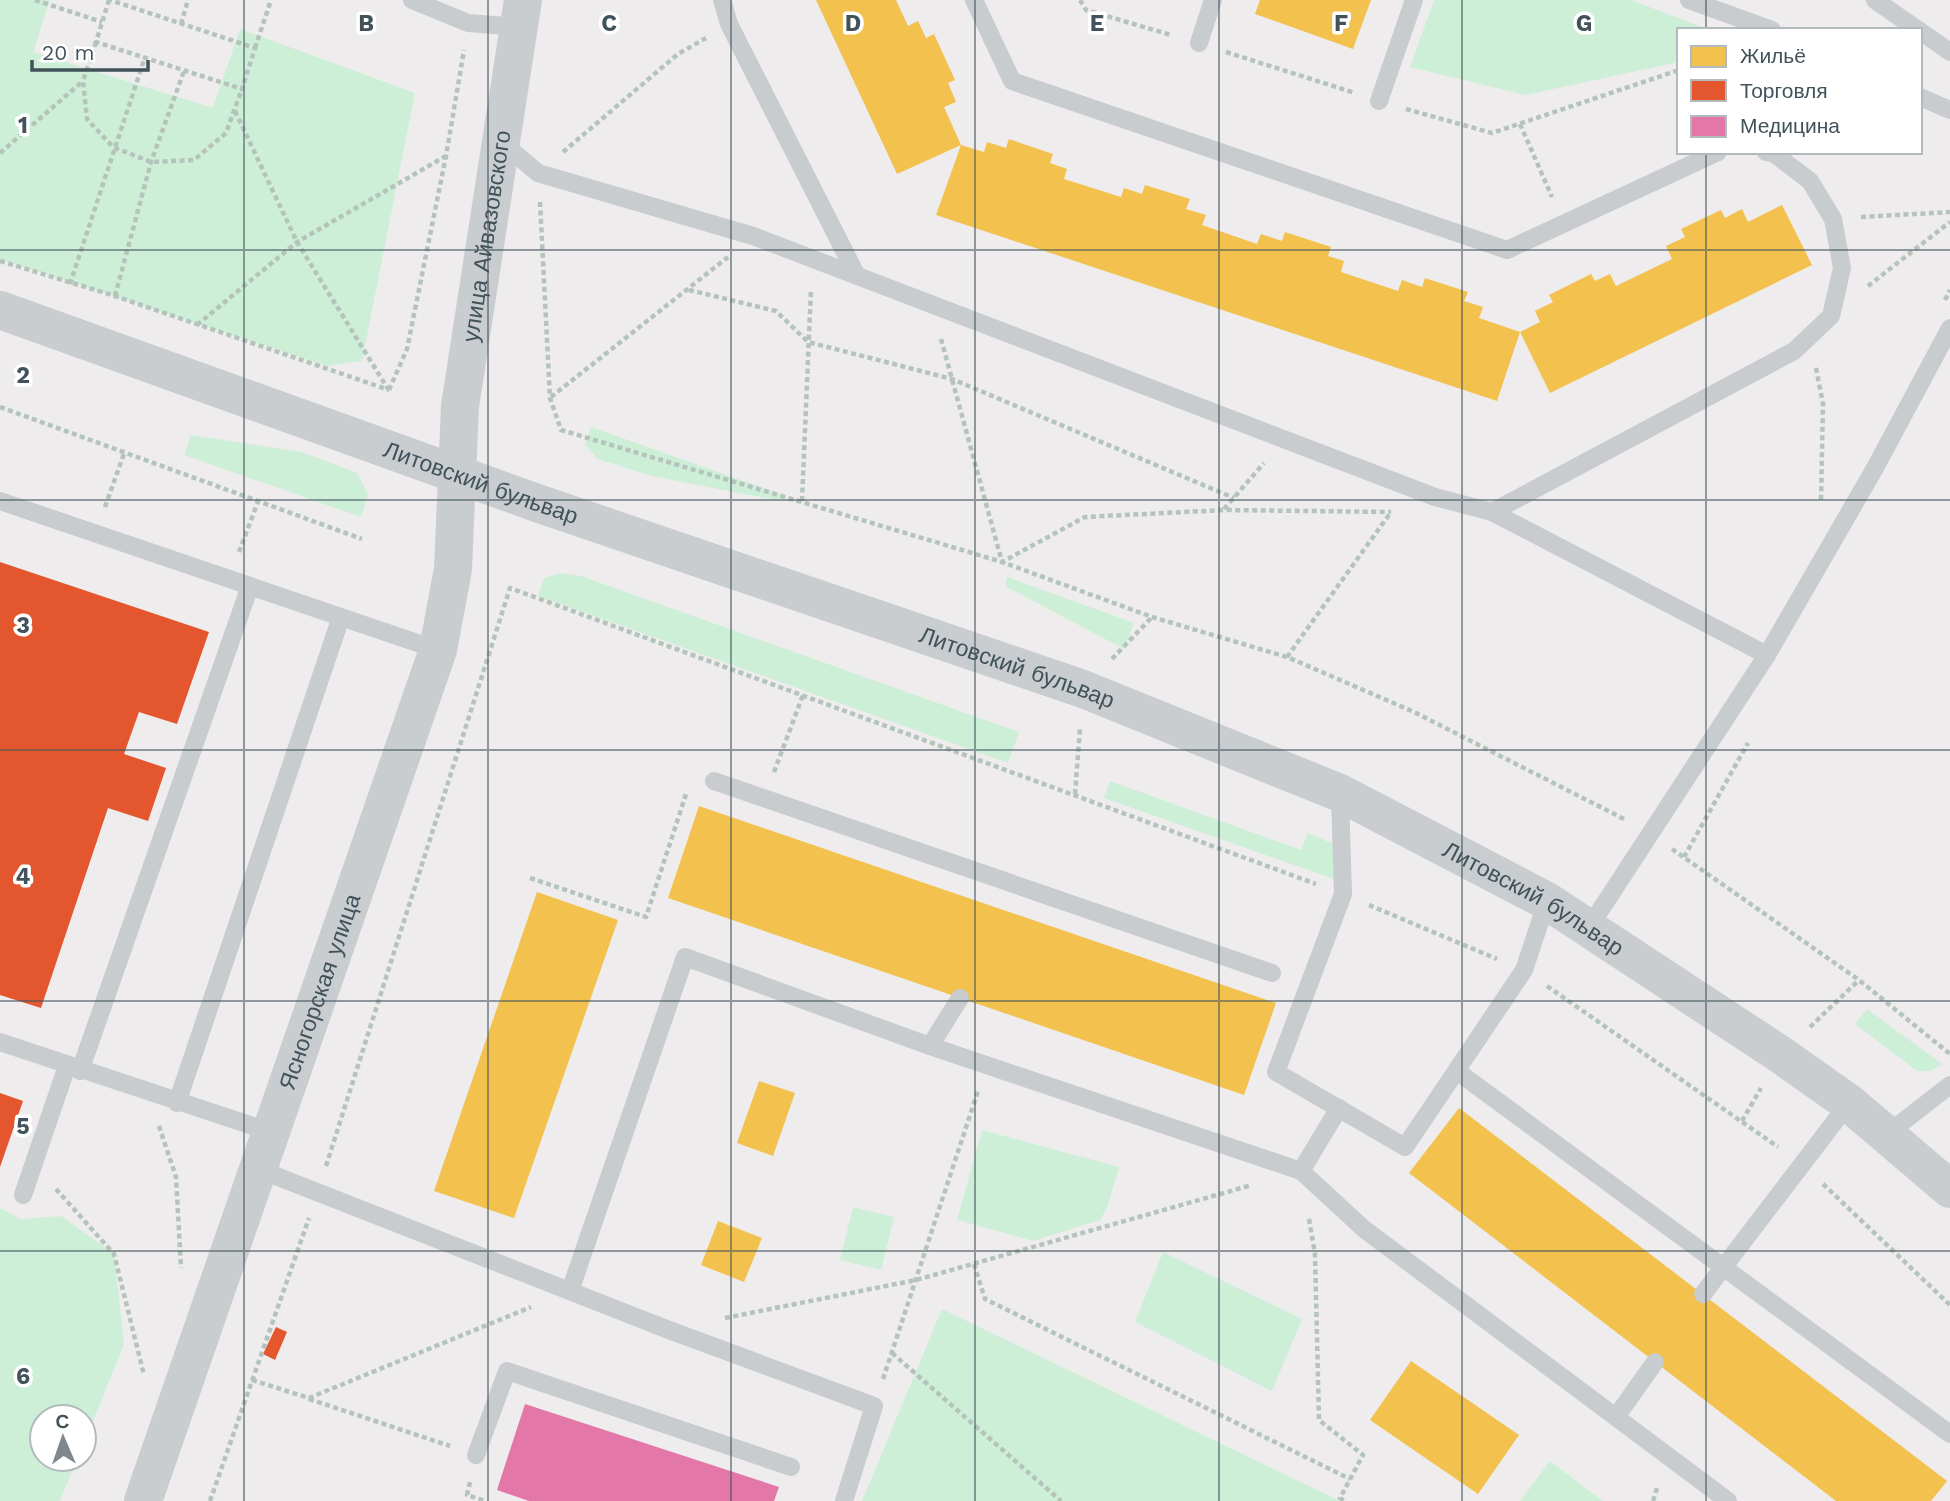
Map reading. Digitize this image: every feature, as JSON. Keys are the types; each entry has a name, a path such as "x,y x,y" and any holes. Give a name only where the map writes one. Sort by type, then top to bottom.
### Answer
{"main road":[{"name":"улица Айвазовского","path":"457,475 460,406 521,13"},
{"name":"Литовский бульвар","path":"0,310 457,475 1083,689 1340,793 1547,901 1782,1055 1849,1103 1950,1189"},
{"name":"Ясногорская улица","path":"142,1501 438,650 453,569 457,475"}],"lane":[{"path":"412,0 468,23 521,13"},
{"path":"722,0 729,24 857,276"},
{"path":"974,0 1012,81 1507,250 1714,154"},
{"path":"1199,43 1213,0"},
{"path":"1379,101 1414,0"},
{"path":"1689,0 1766,28"},
{"path":"1875,0 1916,28"},
{"path":"1922,32 1950,52"},
{"path":"1922,98 1950,110"},
{"path":"501,142 538,173 752,236 1435,497 1492,512 1767,655"},
{"path":"1492,512 1794,351 1831,316 1842,268 1833,219 1810,181 1774,154"},
{"path":"1588,929 1767,655 1875,468 1950,328"},
{"path":"0,502 438,650"},
{"path":"23,1195 74,1069 250,586"},
{"path":"177,1103 341,617"},
{"path":"713,781 1272,972"},
{"path":"1340,793 1343,894 1276,1072 1405,1147 1458,1072 1524,970 1547,901"},
{"path":"570,1291 685,957 987,1066 1301,1171 1364,1229 1728,1501"},
{"path":"930,1046 960,998"},
{"path":"0,1042 148,1094 271,1132"},
{"path":"1458,1072 1724,1265 1950,1434"},
{"path":"1887,1134 1950,1085"},
{"path":"1703,1294 1849,1103"},
{"path":"1301,1171 1339,1108"},
{"path":"258,1169 318,1190 669,1330 874,1406 844,1501"},
{"path":"1616,1417 1655,1362"},
{"path":"476,1455 507,1371 791,1467"}],"path":[{"path":"36,0 102,22"},
{"path":"255,48 110,0 83,81 87,119 113,147 151,162 194,160 226,133 235,111 271,0"},
{"path":"181,24 188,0"},
{"path":"389,390 407,349 446,156 468,23"},
{"path":"96,41 242,89"},
{"path":"678,54 538,173 550,398 561,430 1002,562 1152,617 1287,657 1413,712 1651,836 1859,980 1950,1054"},
{"path":"70,284 113,147 145,57"},
{"path":"115,296 151,162 184,71"},
{"path":"0,153 83,81"},
{"path":"235,111 298,242 389,390"},
{"path":"1520,124 1564,223"},
{"path":"197,325 298,242 446,156"},
{"path":"1861,217 1950,212"},
{"path":"1831,316 1950,222"},
{"path":"550,398 690,290 752,236"},
{"path":"802,501 812,258"},
{"path":"0,261 115,296 389,390"},
{"path":"690,290 776,311 808,342 952,379 1234,498"},
{"path":"931,304 1002,562"},
{"path":"1810,336 1823,404 1821,505"},
{"path":"0,407 259,499 362,539"},
{"path":"1224,510 1285,439"},
{"path":"96,534 125,452"},
{"path":"1002,562 1085,517 1224,510 1391,512 1435,497"},
{"path":"230,579 259,499"},
{"path":"1287,657 1391,512"},
{"path":"210,1501 318,1190 510,588 1343,894 1524,970 1803,1165 1950,1305"},
{"path":"764,799 803,695"},
{"path":"530,878 646,917 693,772 713,781"},
{"path":"874,1406 987,1066"},
{"path":"148,1094 176,1177 181,1270"},
{"path":"669,1330 916,1280 1301,1171 1315,1254 1318,1420 1363,1455 1340,1498 1345,1501"},
{"path":"56,1189 114,1254 146,1383"},
{"path":"974,1264 985,1299 1350,1479"},
{"path":"309,1398 570,1291"},
{"path":"892,1353 1061,1501"},
{"path":"252,1380 476,1455 467,1495 485,1501"}],"green space":[{"path":"0,0 50,0 33,52 213,108 240,29 415,93 362,361 327,366 0,259"},
{"path":"1434,0 1631,0 1705,28 1677,28 1677,62 1525,95 1410,67"},
{"path":"591,427 783,495 781,501 651,476 598,459 585,445"},
{"path":"191,435 302,452 357,473 368,494 361,517 184,455"},
{"path":"559,573 581,576 1019,732 1008,763 538,596 544,578"},
{"path":"1007,577 1134,623 1124,649 1005,586"},
{"path":"1110,781 1301,850 1308,833 1338,846 1334,879 1104,798"},
{"path":"1867,1009 1942,1064 1931,1071 1917,1071 1855,1024"},
{"path":"982,1130 1119,1167 1107,1208 1100,1220 1033,1241 957,1220"},
{"path":"853,1207 894,1217 881,1270 840,1260"},
{"path":"0,1208 20,1219 61,1216 114,1254 124,1344 98,1408 98,1403 28,1403 28,1473 71,1473 60,1501 0,1501"},
{"path":"1163,1252 1302,1319 1272,1391 1135,1322"},
{"path":"942,1309 1340,1501 862,1501"},
{"path":"1550,1461 1603,1501 1520,1501"}],"building: Жильё":[{"path":"816,0 896,0 908,26 918,21 926,38 934,34 955,80 948,83 956,102 944,107 961,145 897,174"},
{"path":"1260,0 1371,0 1353,49 1255,14"},
{"path":"1009,139 1053,154 1050,163 1067,169 1064,179 1121,197 1124,188 1142,194 1145,185 1190,199 1186,209 1206,215 1202,225 1257,244 1261,234 1282,241 1285,232 1331,247 1328,256 1344,261 1341,272 1398,291 1402,280 1422,287 1425,278 1468,292 1464,301 1483,307 1479,318 1520,332 1497,401 936,215 961,145 984,152 987,142 1006,148"},
{"path":"1782,205 1812,265 1550,393 1520,332 1540,322 1535,311 1553,302 1549,295 1591,274 1595,281 1610,274 1616,286 1672,259 1666,246 1685,237 1681,229 1721,210 1725,218 1742,209 1748,222"},
{"path":"699,806 1276,1003 1244,1095 668,898"},
{"path":"537,892 618,920 514,1218 434,1191"},
{"path":"759,1081 795,1093 773,1156 737,1143"},
{"path":"1459,1108 1947,1481 1931,1501 1836,1501 1409,1173"},
{"path":"718,1221 762,1238 744,1282 701,1265"},
{"path":"1411,1361 1519,1435 1478,1494 1370,1420"}],"building: Торговля":[{"path":"0,562 209,632 177,724 139,712 124,754 166,768 148,821 108,808 41,1008 0,995"},
{"path":"0,1093 23,1101 0,1167"},
{"path":"276,1327 287,1332 275,1360 263,1354"}],"building: Медицина":[{"path":"525,1404 779,1487 774,1501 529,1501 497,1490"}]}
